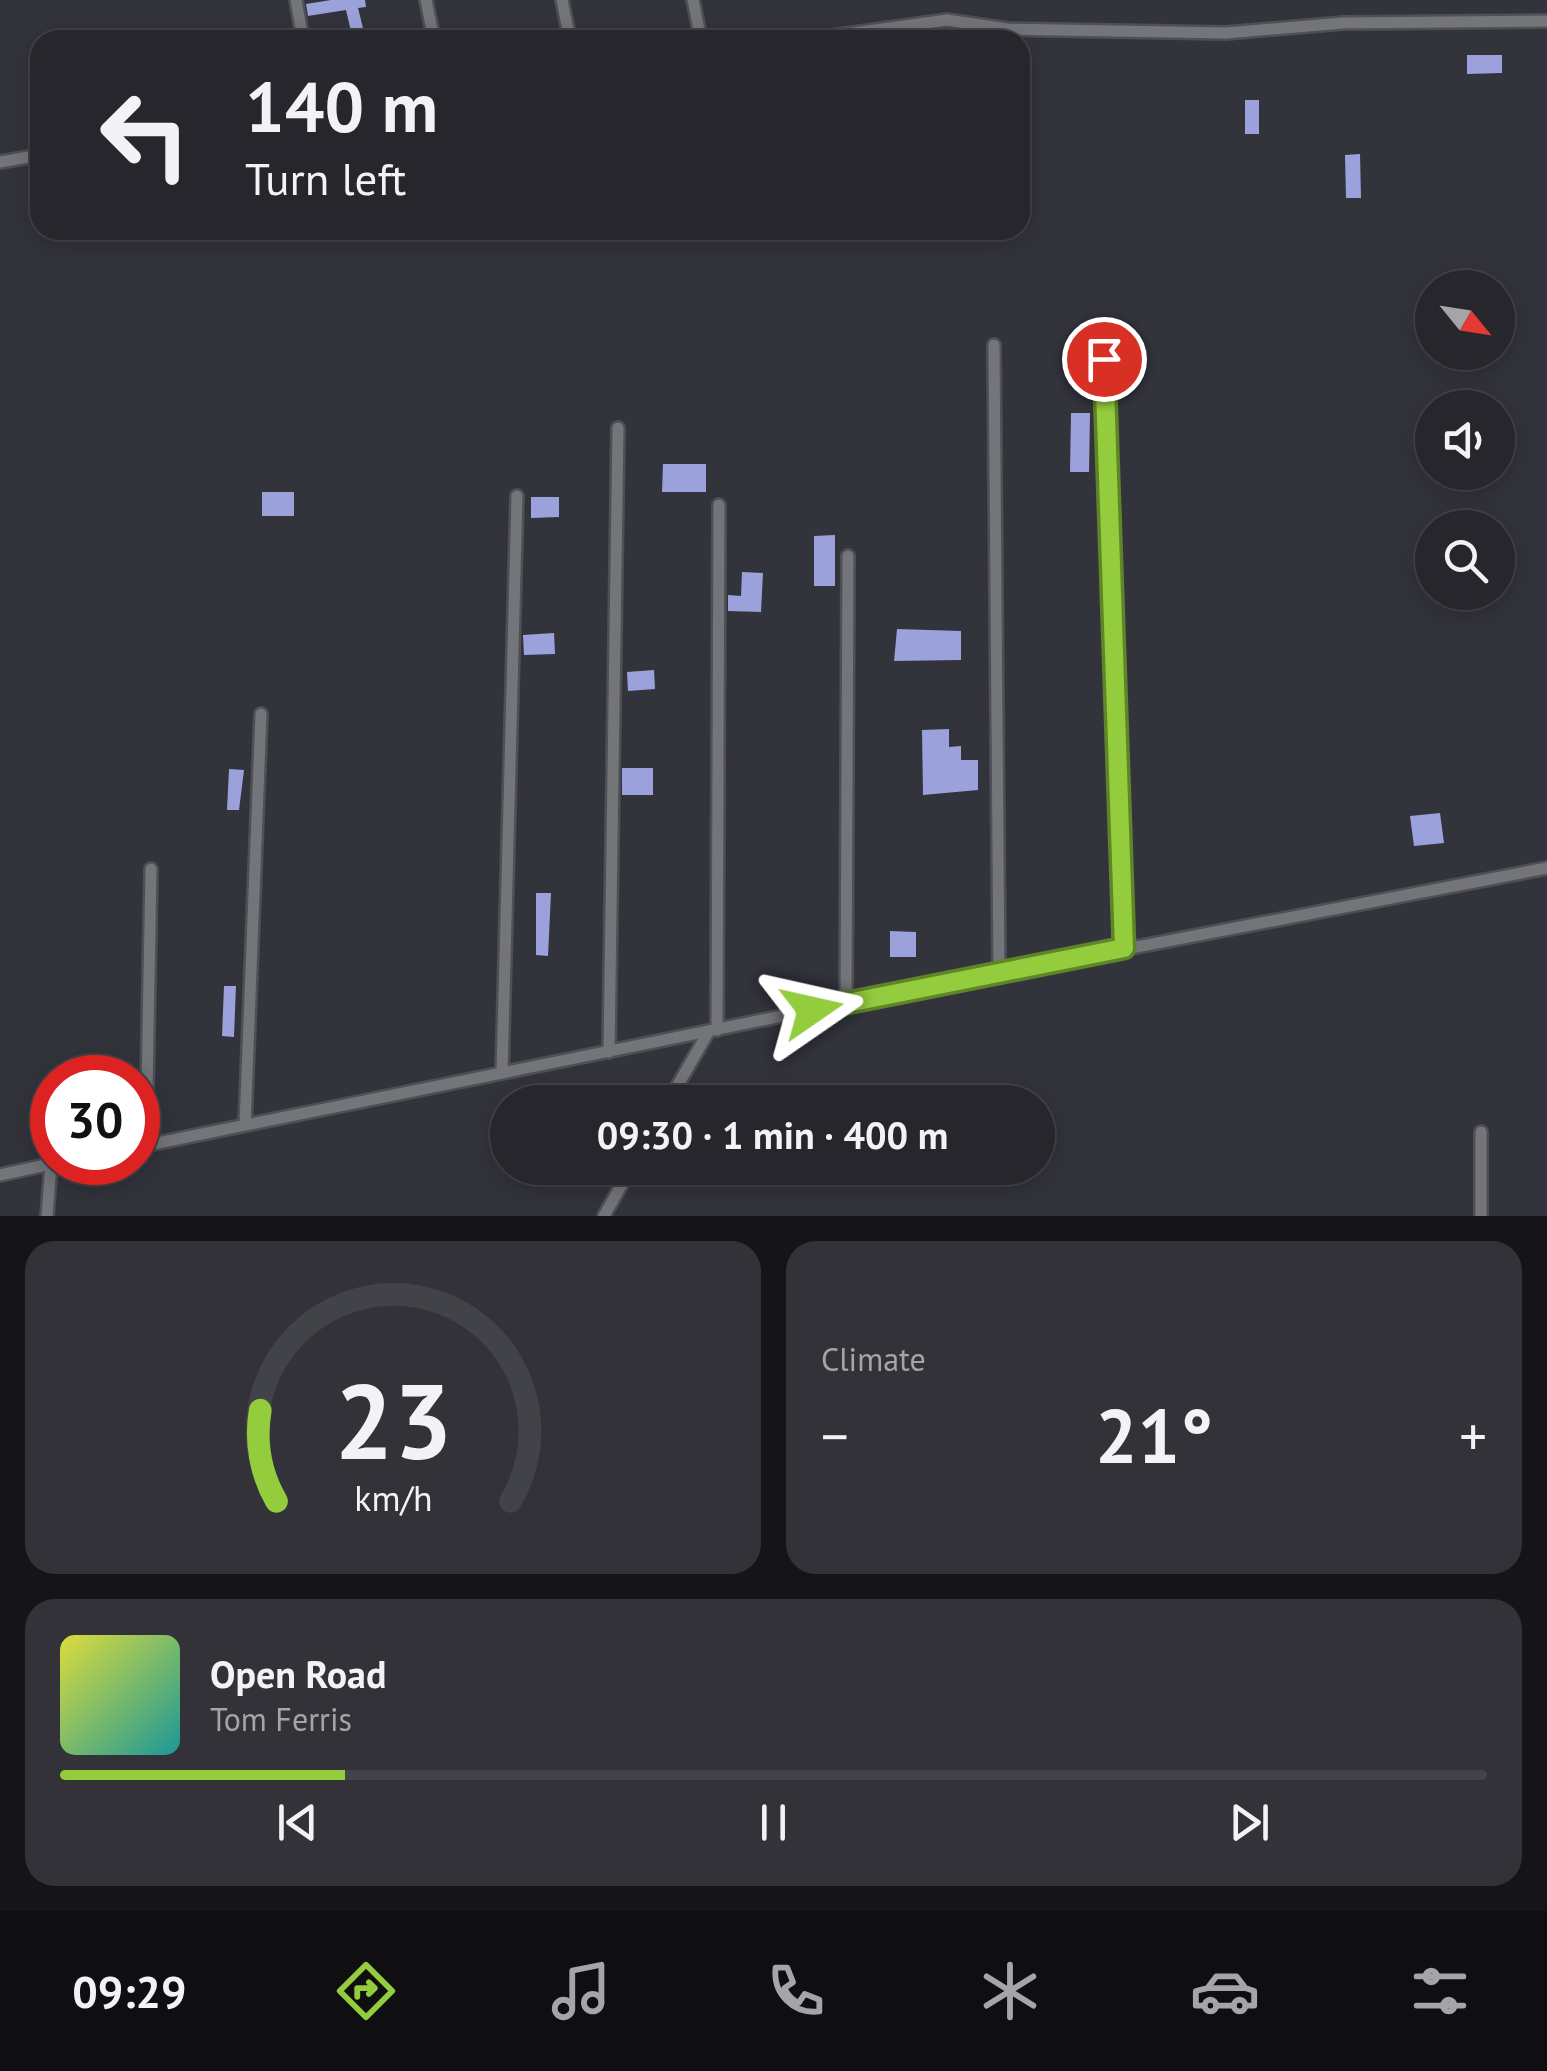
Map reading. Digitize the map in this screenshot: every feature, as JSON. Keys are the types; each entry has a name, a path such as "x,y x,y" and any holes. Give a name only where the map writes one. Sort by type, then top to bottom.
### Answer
{"street":[{"path":"296,0 301,30"},
{"path":"426,0 432,30"},
{"path":"562,0 568,30"},
{"path":"694,0 700,30"},
{"path":"874,30 947,20 1007,28 1226,33 1343,24 1547,21"},
{"path":"0,162 30,157"},
{"path":"994,345 999,973"},
{"path":"1104,359 1124,948"},
{"path":"609,1052 618,428"},
{"path":"502,1073 517,496"},
{"path":"679,1085 713,1030 719,505"},
{"path":"846,1003 848,556"},
{"path":"246,1125 260,714"},
{"path":"160,1142 1124,948 1547,868"},
{"path":"145,1055 150,869"},
{"path":"1481,1132 1482,1216"},
{"path":"0,1174 30,1168"},
{"path":"47,1216 52,1185"},
{"path":"604,1216 621,1185"}],"building":[{"path":"365,0 366,7 358,8 364,30 351,30 346,10 308,16 306,4"},
{"path":"1467,55 1502,55 1502,73 1467,74"},
{"path":"1245,100 1259,100 1259,134 1245,134"},
{"path":"1360,154 1361,198 1346,198 1345,155"},
{"path":"1071,413 1090,413 1089,472 1070,472"},
{"path":"663,464 706,464 706,492 662,492"},
{"path":"262,492 294,492 294,516 262,516"},
{"path":"531,497 559,497 559,517 531,518"},
{"path":"835,535 835,586 814,586 814,536"},
{"path":"742,572 763,573 761,612 728,611 728,595 741,596"},
{"path":"897,629 961,631 961,660 894,661"},
{"path":"554,633 555,654 524,655 523,635"},
{"path":"654,670 655,689 628,691 627,672"},
{"path":"949,729 949,747 961,746 961,760 978,760 978,790 923,795 922,730"},
{"path":"622,768 653,768 653,795 622,795"},
{"path":"229,769 244,770 239,810 227,810"},
{"path":"1440,813 1444,843 1414,846 1410,816"},
{"path":"536,893 551,893 548,956 536,955"},
{"path":"890,931 916,932 916,957 890,957"},
{"path":"224,986 236,986 234,1037 222,1036"}],"route":[{"path":"812,1010 1124,948 1104,359"}]}
